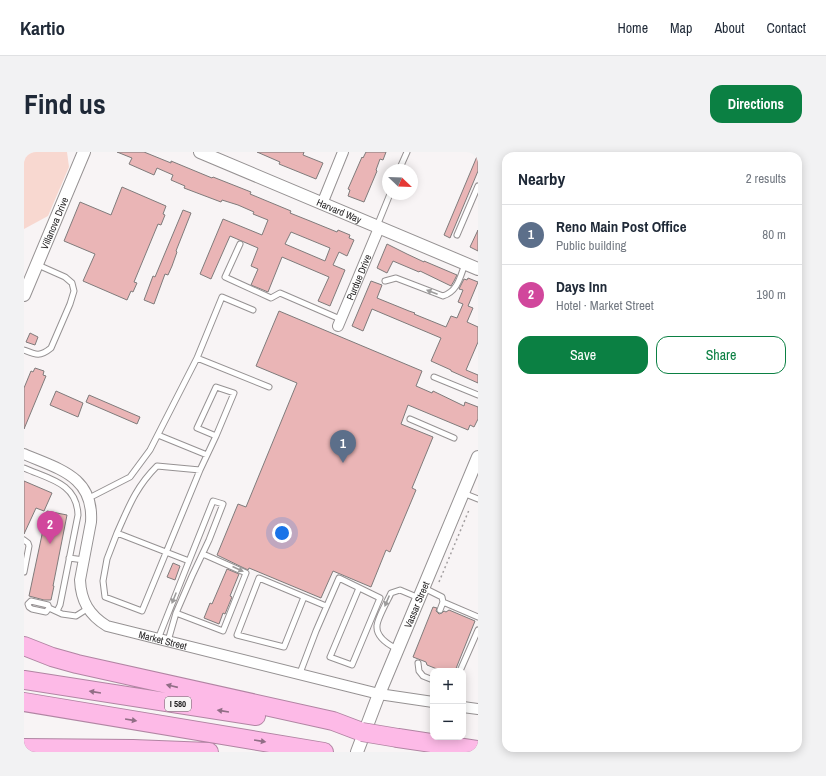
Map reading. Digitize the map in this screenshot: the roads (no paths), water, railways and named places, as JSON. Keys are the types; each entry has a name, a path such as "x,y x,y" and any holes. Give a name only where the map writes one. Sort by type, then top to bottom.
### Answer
{"highway":[{"path":"24,646 52,657"},
{"path":"24,652 52,657 100,670 362,732 478,750"},
{"name":"I 580","path":"24,680 332,724"},
{"name":"I 580","path":"24,702 323,752"},
{"path":"24,748 133,748 209,752"}],"street":[{"name":"Villanova Drive","path":"24,295 84,152"},
{"name":"Harvard Way","path":"200,152 377,228 478,269"},
{"path":"322,204 343,152"},
{"name":"Purdue Drive","path":"339,322 377,228"},
{"name":"Market Street","path":"25,456 68,473 83,486 89,498 92,512 80,580 81,590 87,609 99,621 107,626 300,673 379,694 430,702"},
{"name":"Vassar Street","path":"356,752 478,457"},
{"path":"466,708 478,710"}],"lane":[{"path":"402,164 407,152"},
{"path":"457,235 478,186"},
{"path":"377,228 388,200"},
{"path":"240,244 225,277 271,298 280,293 339,322"},
{"path":"24,350 36,355 45,353 51,348 74,291 72,283 65,277 37,264"},
{"path":"386,281 396,278 443,296 451,294 455,289 465,264"},
{"path":"89,498 130,477 150,450 197,358 222,297 253,310"},
{"path":"197,358 270,387"},
{"path":"434,377 478,395"},
{"path":"200,470 157,466 146,477 132,496 107,559 103,581 105,597 142,610 200,470 216,436 234,393 216,387 197,428 216,436"},
{"path":"410,418 454,438"},
{"path":"158,435 207,454"},
{"path":"24,468 68,489 74,496 78,506 78,515 60,605 57,611"},
{"path":"463,493 478,499"},
{"path":"213,501 223,504 203,554 163,640 189,561 213,501"},
{"path":"117,533 189,561"},
{"path":"24,540 29,546 24,572"},
{"path":"176,613 223,631 246,573 203,554"},
{"path":"69,558 84,560"},
{"path":"304,597 284,647 237,635 259,578 326,606"},
{"path":"300,673 316,630 339,578 380,598 352,665 330,657 359,588"},
{"path":"398,649 387,644 378,632 377,625 391,593 400,590 439,595 442,597 443,602 440,610"},
{"path":"49,608 44,612 30,608 26,604 31,601 46,603 49,608 62,614 76,616 87,609"},
{"path":"443,602 478,617"},
{"path":"461,668 478,630"},
{"path":"418,663 419,670 423,676 430,679"}],"place":[{"name":"Reno Main Post Office","path":"343,463"},
{"name":"Days Inn","path":"50,544"}]}
